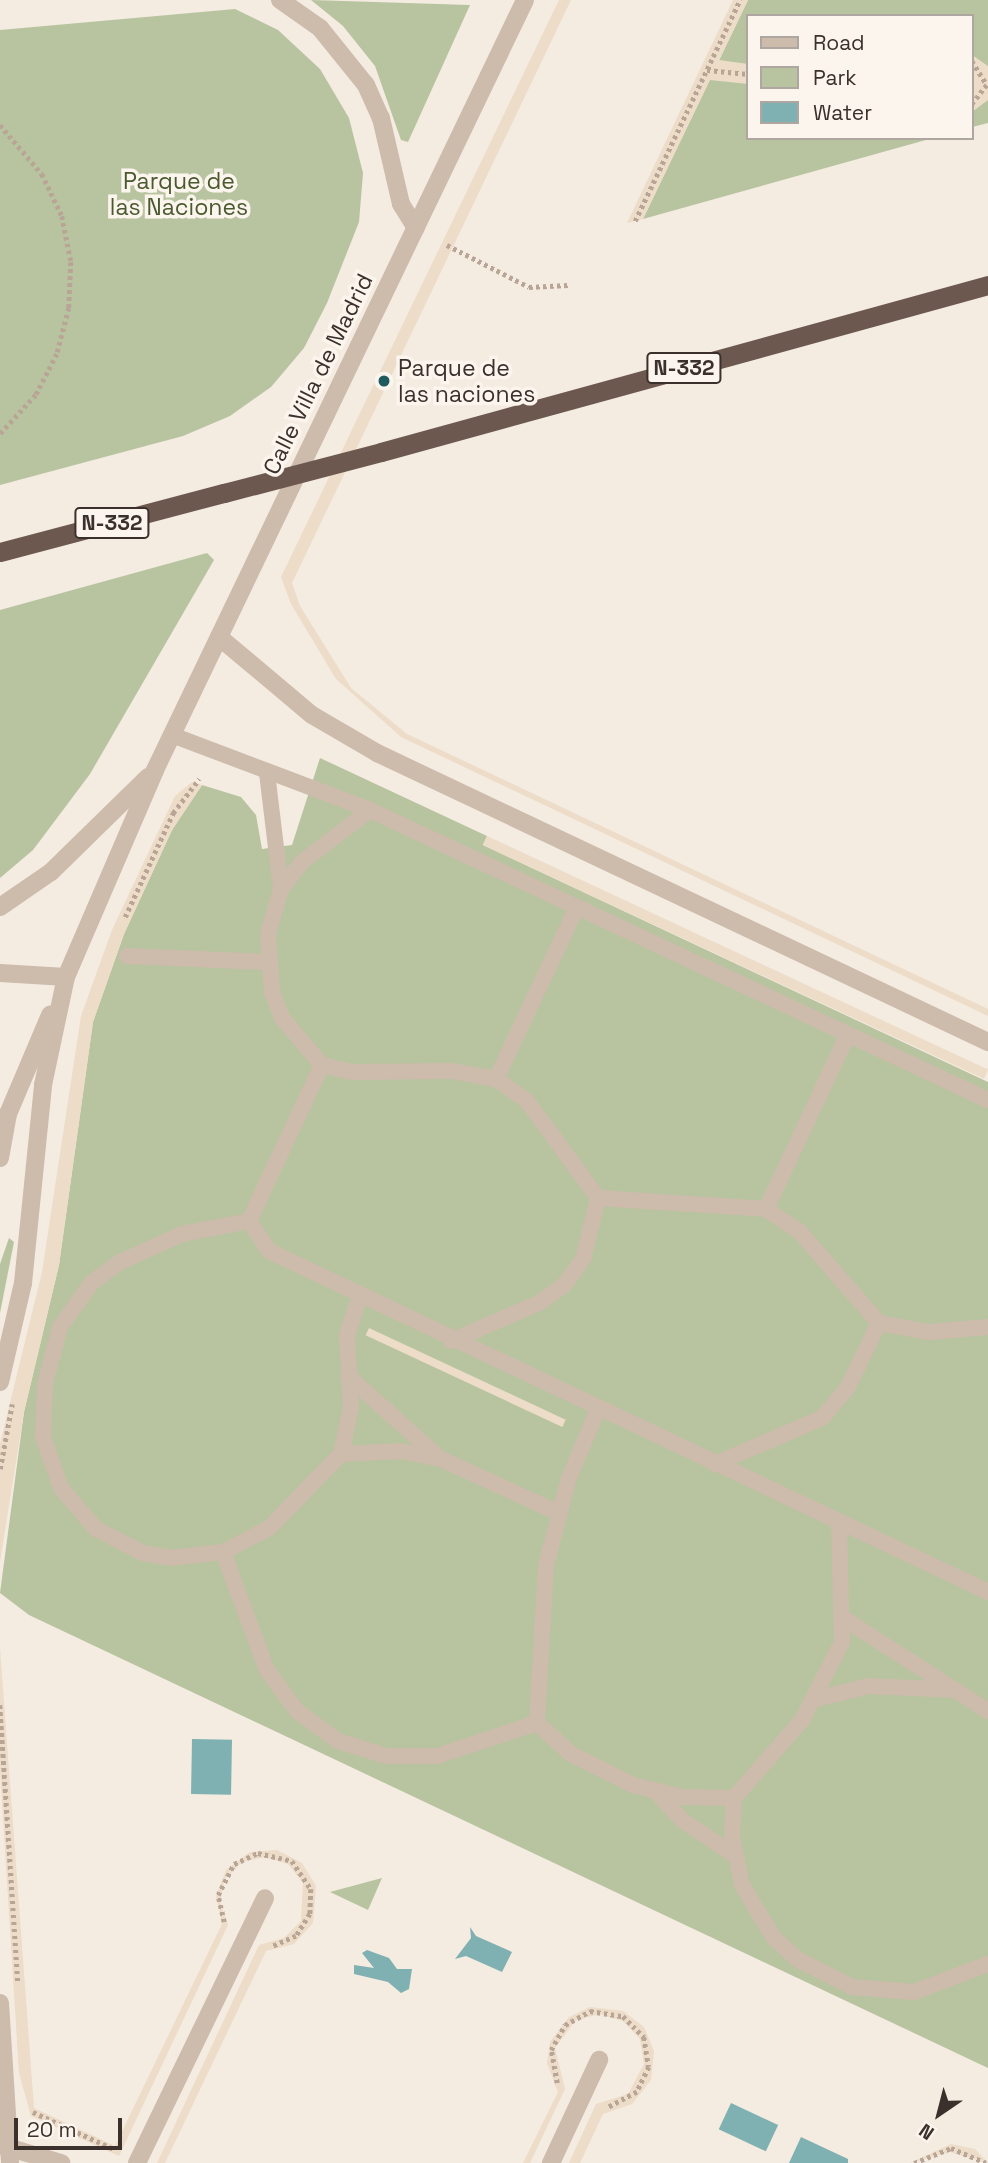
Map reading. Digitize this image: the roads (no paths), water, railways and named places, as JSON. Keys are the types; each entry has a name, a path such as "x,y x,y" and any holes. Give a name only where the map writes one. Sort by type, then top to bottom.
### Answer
{"highway":[{"name":"N-332","path":"0,552 381,452 988,285"}],"street":[{"path":"281,0 320,28 366,85 401,204 416,228"},
{"name":"Calle Villa de Madrid","path":"66,977 155,770 525,0"},
{"path":"219,637 312,715 377,753 988,1042"},
{"path":"0,907 51,872 155,770"},
{"path":"0,973 66,977"},
{"path":"0,1158 4,1107 66,977"},
{"path":"8,1385 23,1283 43,1085 66,977"},
{"path":"136,2163 265,1898"},
{"path":"0,2003 4,2144 10,2163"},
{"path":"551,2163 599,2060"},
{"path":"4,2144 61,2163"}],"lane":[{"path":"172,735 370,810 988,1100"},
{"path":"267,773 281,889 267,962 282,1018 322,1065 365,1073 452,1071 496,1079 527,1101 597,1198 587,1249 565,1284 540,1303 451,1340"},
{"path":"281,889 319,845 370,810"},
{"path":"496,1079 577,907"},
{"path":"127,957 267,962"},
{"path":"766,1209 848,1034"},
{"path":"322,1065 249,1221 255,1236 282,1261 839,1522 985,1586"},
{"path":"597,1198 766,1209 800,1231 879,1323 929,1332 988,1327"},
{"path":"249,1221 150,1246 92,1282 60,1327 42,1411 49,1464 76,1510 96,1528 143,1553 223,1552 269,1528 341,1454 351,1406 347,1335 359,1297"},
{"path":"715,1464 737,1450 822,1418 848,1387 879,1323"},
{"path":"348,1377 441,1459"},
{"path":"537,1723 539,1617 559,1513 598,1409"},
{"path":"341,1454 401,1451 441,1459 559,1513"},
{"path":"839,1522 846,1620 835,1665 816,1699 734,1798 734,1855 756,1913 790,1952 823,1975 852,1987 914,1992 988,1964"},
{"path":"223,1552 281,1692 338,1741 386,1756 437,1756 537,1723"},
{"path":"846,1620 988,1711"},
{"path":"816,1699 896,1684 959,1690"},
{"path":"537,1723 591,1766 656,1792 734,1798"},
{"path":"656,1792 682,1820 734,1855"}],"water":[{"path":"192,1739 232,1740 231,1795 191,1794"},
{"path":"470,1927 476,1936 512,1952 502,1972 466,1956 455,1959 471,1938"},
{"path":"367,1950 389,1958 397,1969 412,1969 409,1989 401,1993 388,1982 354,1974 354,1965 374,1968 362,1953"},
{"path":"731,2103 778,2125 766,2151 719,2129"},
{"path":"801,2137 848,2159 848,2163 789,2163"}],"place":[{"name":"Parque de las naciones","path":"384,381"}],"park label":[{"name":"Parque de las Naciones","path":"179,194"}]}
